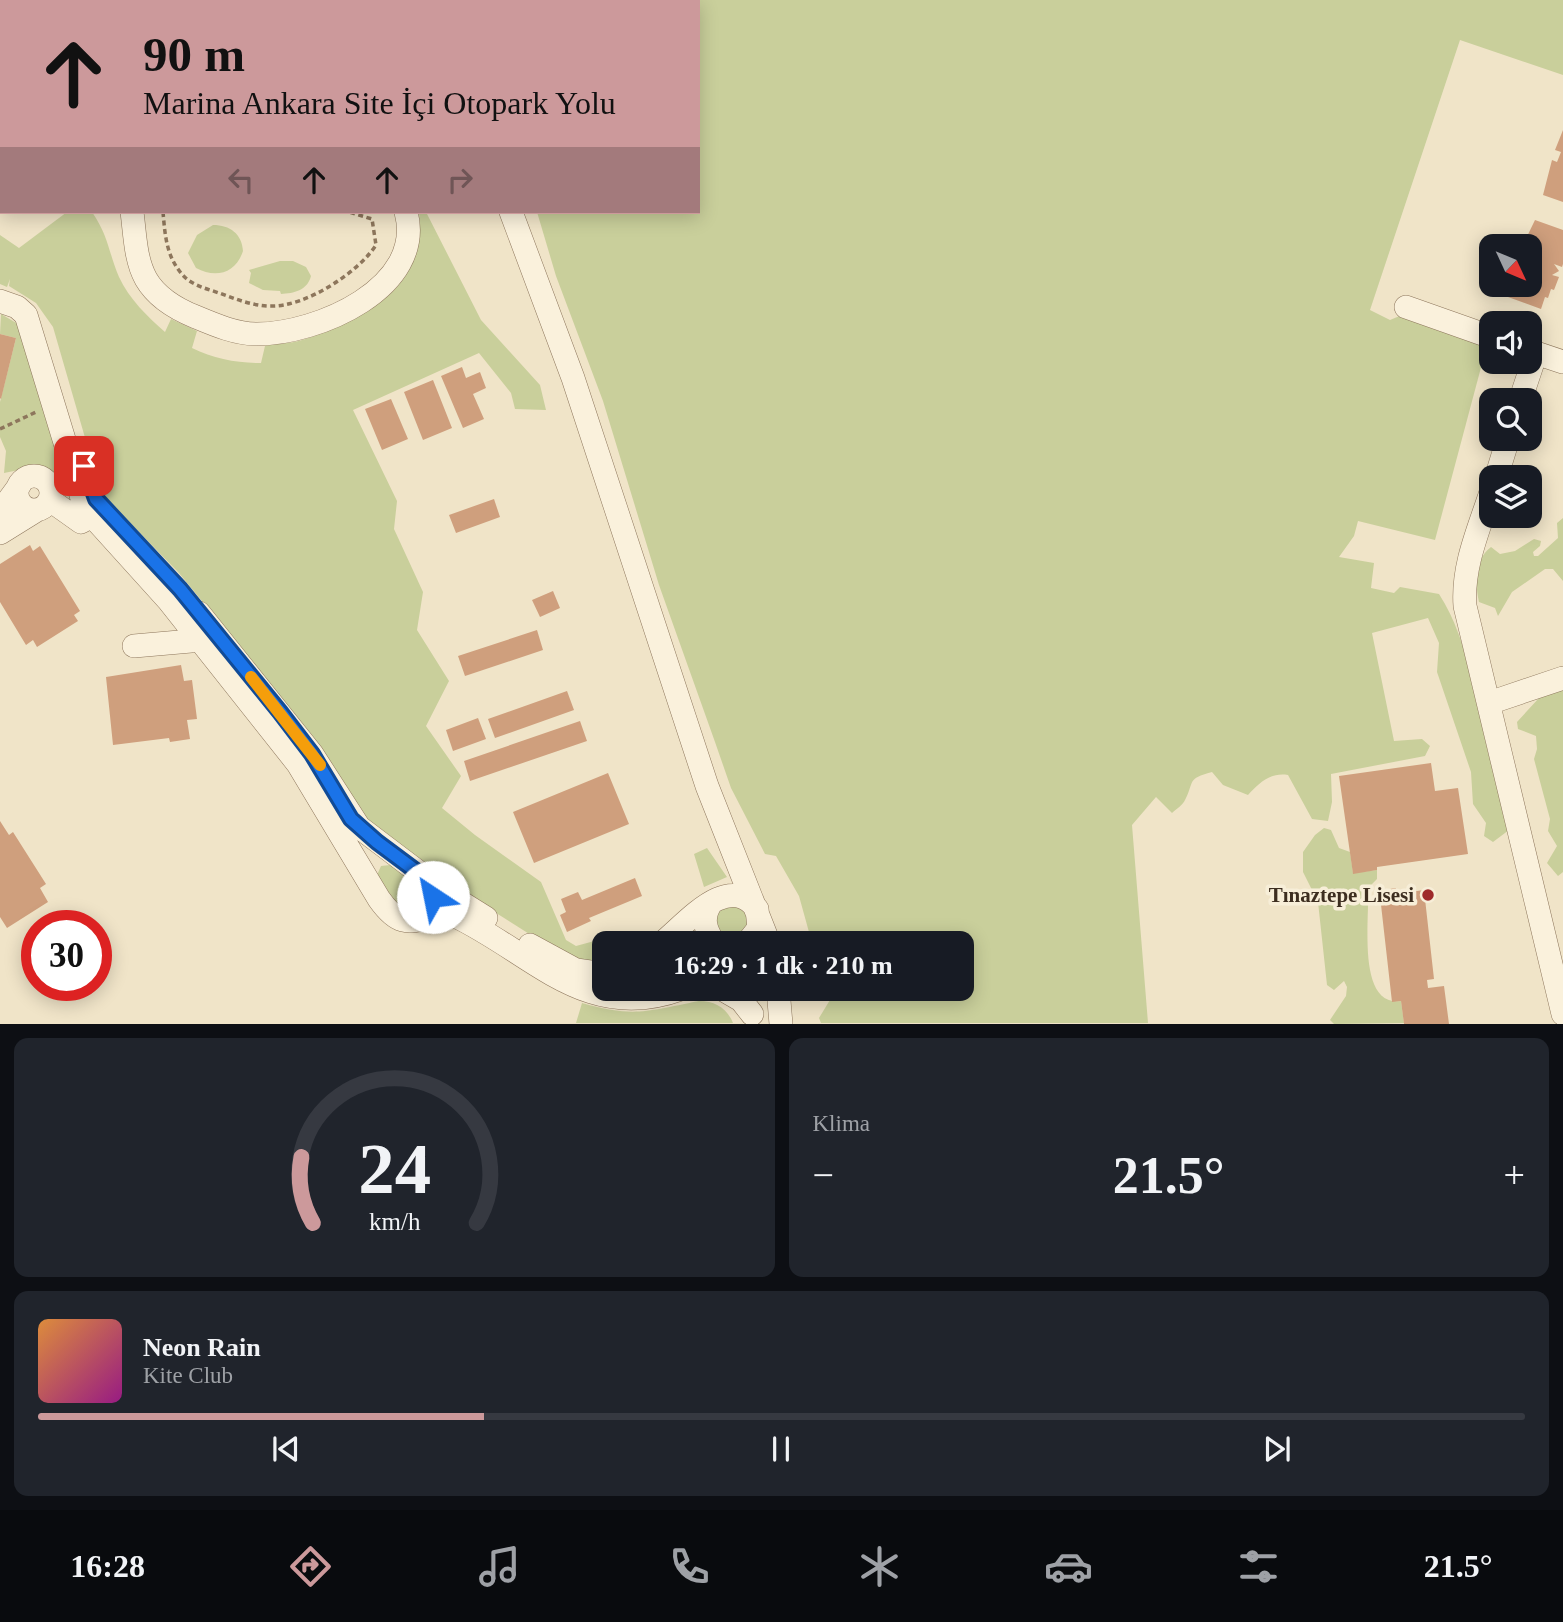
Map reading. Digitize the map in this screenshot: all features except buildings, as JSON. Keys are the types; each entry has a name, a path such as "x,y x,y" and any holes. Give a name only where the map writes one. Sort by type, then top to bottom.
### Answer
{"street":[{"path":"132,214 141,268 146,279 162,298 182,312 235,331 253,334 306,327 351,307 378,290 402,258 408,232 406,214"},
{"path":"512,214 573,378 697,755 765,931"},
{"path":"0,291 21,297 35,310 98,513"},
{"path":"0,301 17,307 26,316 81,499 180,589 205,633 298,764 369,882 394,918 401,921 455,916 572,989 592,995"},
{"path":"1406,307 1479,333"},
{"path":"1542,355 1563,362"},
{"path":"0,512 22,481 33,476 44,479 51,488 43,505 0,533"},
{"path":"43,505 81,522 98,513"},
{"path":"1481,528 1464,585 1465,606 1563,1014"},
{"path":"134,646 161,642 184,643 205,633"},
{"path":"205,633 280,712 312,754 351,819 428,880 553,959 582,972 592,973"},
{"path":"1489,703 1563,678"},
{"path":"369,882 368,874 375,862 396,856"},
{"path":"677,931 715,900 736,878 738,861"},
{"path":"421,920 431,905 432,890 428,880"},
{"path":"709,931 705,921 706,913 715,900 731,894 740,895 757,909 757,931"},
{"path":"742,1001 752,1019"},
{"path":"746,1001 752,1019"},
{"path":"779,1001 781,1024"}],"path":[{"path":"163,214 169,254 191,282 248,303 274,306 298,301 325,287 352,271 369,255 376,245 372,219 356,214"},
{"path":"0,429 26,414 37,412 60,428"}],"green space":[{"path":"700,0 1563,0 1563,75 1460,40 1370,310 1390,320 1402,315 1479,342 1479,374 1435,540 1358,521 1354,536 1339,557 1374,563 1371,588 1394,593 1400,587 1439,594 1450,613 1466,655 1509,830 1493,842 1484,836 1486,823 1473,804 1471,772 1437,672 1439,643 1428,618 1372,633 1394,741 1422,739 1430,746 1425,756 1331,774 1332,802 1328,821 1312,819 1288,775 1270,777 1248,795 1223,785 1212,772 1192,782 1184,802 1172,813 1156,797 1132,825 1148,1023 821,1023 819,1018 829,1001 974,1001 974,931 809,931 799,896 776,856 765,854 731,788 659,585 603,401 556,276 538,214 700,214"},
{"path":"64,214 93,214 123,285 139,307 165,332 171,319 197,331 192,348 226,360 261,363 265,346 297,341 322,333 360,315 390,294 402,281 416,251 419,214 427,214 481,320 540,385 546,410 515,409 511,393 479,353 353,410 397,501 394,529 423,592 417,630 449,681 426,726 461,776 442,808 541,882 566,940 576,946 592,942 592,960 581,961 553,949 452,885 362,818 329,759 311,734 179,573 101,493 53,327 36,303 9,286 10,279 7,287 0,284 0,235 19,248"},
{"path":"213,225 234,232 242,245 243,251 236,264 224,272 211,273 196,268 188,253 197,235"},
{"path":"280,261 293,261 306,267 311,276 303,288 281,294 280,291 263,290 249,283 249,270"},
{"path":"1,314 18,324 74,498 44,469 34,467 4,473 6,451 0,437 0,402 16,338 0,334"},
{"path":"1563,518 1563,581 1553,569 1545,569 1512,592 1498,616 1495,608 1479,602 1477,572 1485,552 1491,547 1500,554 1515,551 1534,539 1541,541 1540,546 1533,552 1534,556 1538,556 1558,538 1557,523"},
{"path":"1563,679 1563,872 1558,876 1547,863 1557,846 1548,831 1550,819 1534,759 1537,749 1536,736 1518,729 1517,722 1539,698"},
{"path":"1324,828 1331,830 1339,848 1350,852 1353,873 1377,870 1377,879 1368,888 1367,938 1371,976 1377,990 1387,999 1401,1001 1404,1023 1334,1024 1330,1020 1346,996 1347,987 1344,981 1334,990 1327,985 1318,902 1303,872 1303,852 1315,835"},
{"path":"707,848 727,877 704,887 694,854"},
{"path":"390,865 411,878 421,889 422,896 415,911 400,912 377,875 381,866"},
{"path":"730,904 746,908 753,923 744,931 716,931 714,928 716,913"},
{"path":"699,1001 710,1002 720,1006 733,1023 576,1023 582,1003 629,1012"}],"slow traffic":[{"path":"251,677 320,765"}],"place":[{"name":"Tınaztepe Lisesi","path":"1428,895"}],"route":[{"path":"84,466 96,499 180,589 280,712 312,754 351,819 428,880 433,897"}]}
